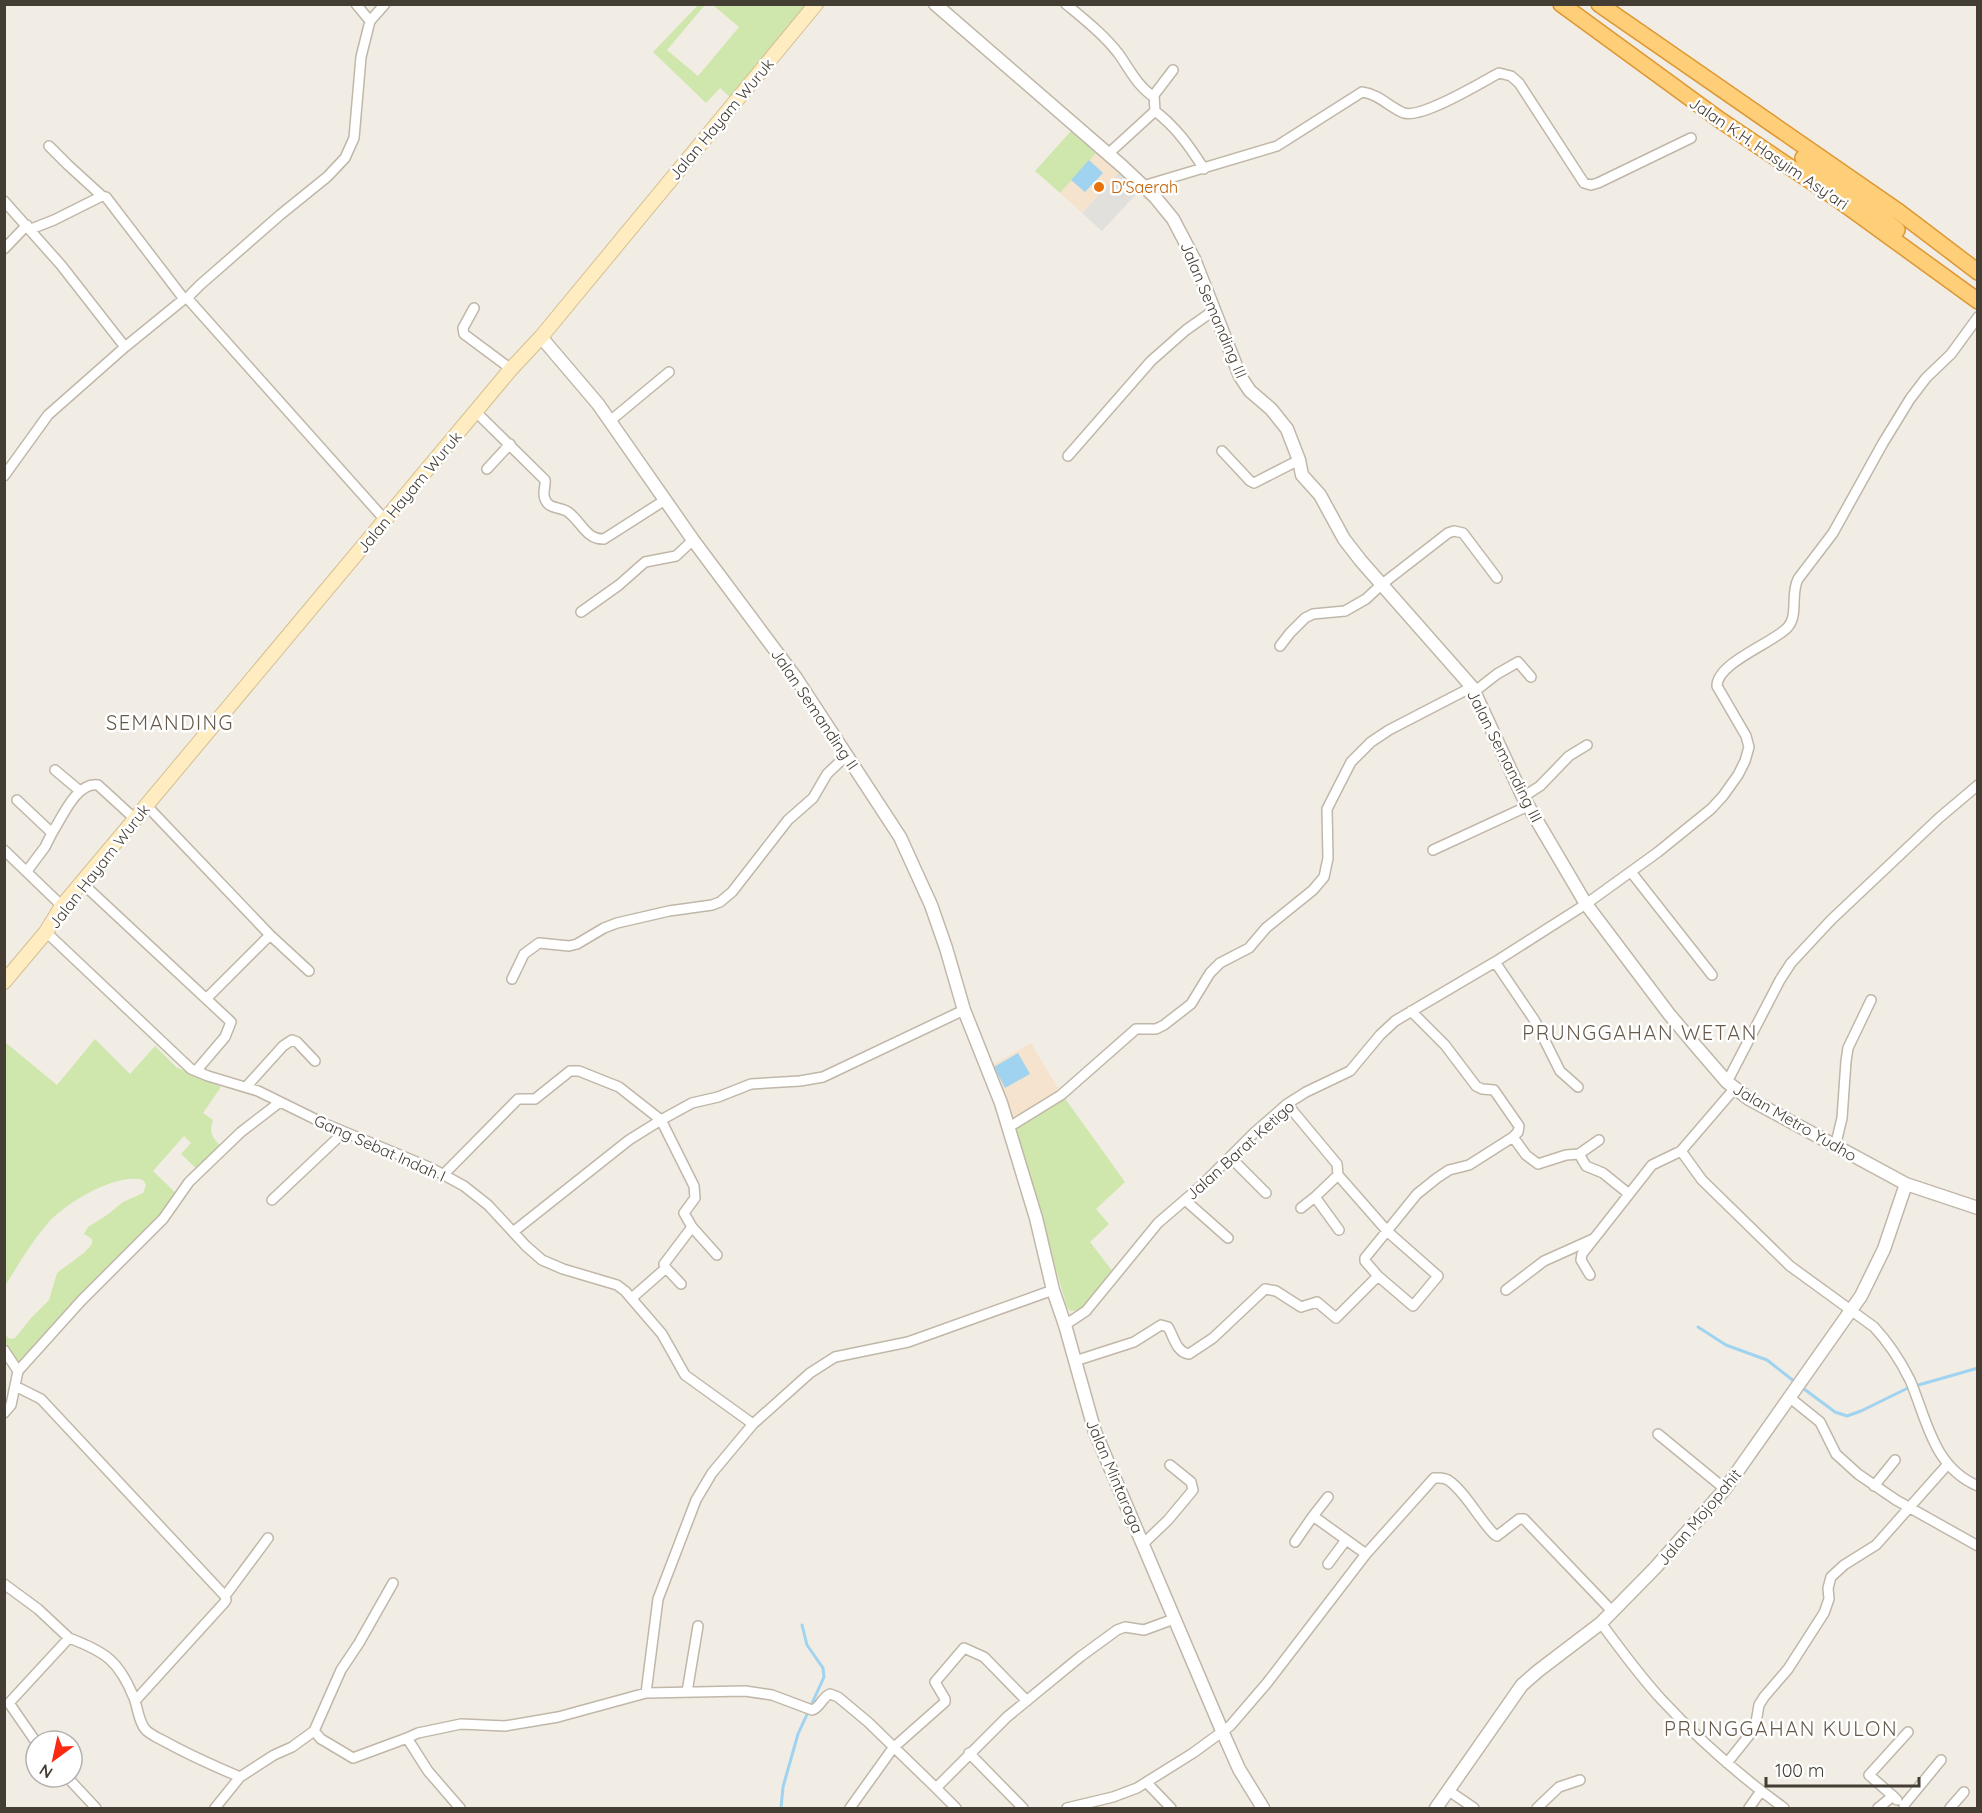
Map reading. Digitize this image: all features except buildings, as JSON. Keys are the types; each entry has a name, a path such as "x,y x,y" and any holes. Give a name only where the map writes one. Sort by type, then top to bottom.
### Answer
{"highway":[{"name":"Jalan K.H. Hasyim Asy'ari","path":"1561,4 1720,120 1836,198 1977,301"},
{"name":"Jalan K.H. Hasyim Asy'ari","path":"1599,4 1975,264"},
{"path":"1752,110 1755,121 1761,128 1851,192 1854,197 1850,203 1836,198"},
{"path":"1882,200 1868,197 1864,202 1867,207 1941,263 1947,270 1950,280"}],"main road":[{"name":"Jalan Hayam Wuruk","path":"4,982 46,932 62,906 511,369 541,337 816,4"}],"street":[{"path":"356,4 370,21"},
{"path":"4,476 48,416 125,347 186,299 280,215 327,177 345,158 354,138 361,57 370,21 385,4"},
{"name":"Jalan Semanding III","path":"935,4 1108,154 1143,186 1173,219 1185,238 1240,376 1250,391 1271,409 1287,429 1302,475 1320,495 1344,539 1473,689 1525,801 1586,904"},
{"path":"1066,4 1096,29 1147,93 1154,97"},
{"path":"1173,70 1156,92 1155,111 1171,123 1186,140 1204,169"},
{"path":"1143,186 1277,146 1362,92 1370,93 1404,113 1411,114 1442,104 1499,73 1511,76 1519,82 1584,183 1598,183 1691,138"},
{"path":"1108,154 1155,111"},
{"path":"49,146 108,199 186,299 386,521"},
{"path":"4,249 29,227 54,220 102,196"},
{"path":"4,201 61,265 125,347"},
{"path":"474,308 463,328 464,334 511,369"},
{"path":"1068,456 1151,361 1186,330 1213,311"},
{"name":"Jalan Barat Ketigo","path":"1065,1325 1086,1311 1149,1233 1287,1104 1306,1092 1350,1071 1383,1031 1411,1011 1495,962 1586,904 1670,844 1723,796 1738,775 1748,751 1748,740 1720,692 1717,681 1725,670 1781,634 1790,625 1794,587 1798,579 1833,533 1901,411 1920,385 1951,354 1977,317"},
{"name":"Jalan Semanding II","path":"541,337 610,421 693,540 796,678 887,815 913,864 931,905 964,1010 1009,1127"},
{"path":"610,421 669,372"},
{"path":"476,412 545,480 544,497 547,503 557,510 567,511 584,530 597,539 604,539 665,500"},
{"path":"487,469 510,444"},
{"path":"1222,451 1254,483 1299,460"},
{"path":"1280,646 1305,618 1313,614 1345,611 1351,608 1454,531 1463,533 1497,578"},
{"path":"581,612 619,585 645,562 676,556 693,540"},
{"path":"1009,1127 1061,1095 1136,1029 1156,1029 1191,1004 1203,982 1220,963 1249,948 1266,928 1312,890 1327,873 1327,809 1351,762 1371,742 1389,730 1473,689 1515,663 1521,664 1531,677"},
{"path":"1433,850 1525,801 1569,756 1587,745"},
{"path":"512,979 524,954 539,943 569,946 617,923 669,911 712,905 726,898 782,827 813,798 827,774 847,755"},
{"path":"55,770 80,791"},
{"path":"27,871 80,791 91,784 98,785 135,819"},
{"path":"1590,1275 1581,1258 1652,1165 1681,1151 1731,1085 1780,980 1791,963 1831,920 1977,785"},
{"path":"18,800 52,833"},
{"path":"146,805 270,935 309,971"},
{"path":"4,850 62,906"},
{"path":"1631,872 1712,975"},
{"path":"82,883 231,1022 225,1037 196,1071"},
{"name":"Jalan Metro Yudho","path":"1586,904 1669,1014 1731,1085 1749,1099 1906,1184 1977,1208"},
{"name":"Gang Sebat Indah I","path":"46,932 182,1061 196,1071 246,1087 443,1175 478,1196 531,1252 549,1264 617,1286 633,1297 662,1334 686,1375 753,1424"},
{"path":"207,999 270,935"},
{"path":"1495,962 1535,1021 1560,1071 1578,1087"},
{"path":"1835,1146 1842,1118 1848,1048 1871,1000"},
{"path":"513,1232 629,1140 693,1103 718,1097 750,1084 823,1077 964,1010"},
{"path":"1287,1104 1335,1160 1338,1175 1388,1232 1438,1276 1412,1306 1378,1276 1367,1264 1365,1258 1388,1232 1417,1194 1449,1170 1469,1164 1514,1137 1519,1126 1494,1090 1476,1086 1445,1045 1411,1011"},
{"path":"246,1087 283,1046 292,1040 297,1042 315,1061"},
{"path":"443,1175 518,1099 535,1099 570,1071 579,1071 619,1087 661,1120 694,1186 695,1198 684,1213 692,1227 717,1255"},
{"path":"4,1413 11,1405 18,1371 81,1301 163,1219 189,1182 241,1132 280,1102"},
{"name":"Jalan Mintaraga","path":"1009,1127 1036,1218 1053,1290 1095,1432 1222,1733 1239,1769 1263,1809"},
{"path":"272,1200 344,1132"},
{"path":"1514,1137 1526,1155 1537,1164 1566,1155 1579,1154 1599,1140"},
{"path":"1681,1151 1702,1180 1790,1266 1864,1318 1884,1338 1909,1378 1939,1453 1948,1464 1977,1486"},
{"path":"1579,1154 1586,1166 1603,1173 1629,1194"},
{"path":"1230,1157 1266,1193"},
{"path":"1300,1208 1338,1175"},
{"name":"Jalan Mojopahit","path":"1436,1809 1522,1685 1601,1623 1655,1568 1725,1489 1861,1296 1884,1249 1906,1184"},
{"path":"1315,1197 1339,1230"},
{"path":"1185,1200 1228,1238"},
{"path":"681,1284 664,1264 692,1227"},
{"path":"1506,1290 1544,1262 1595,1238"},
{"path":"633,1297 666,1268"},
{"path":"1074,1361 1134,1342 1161,1325 1168,1327 1180,1350 1189,1354 1213,1338 1263,1290 1267,1289 1276,1291 1301,1307 1317,1302 1336,1318 1378,1276"},
{"path":"646,1693 657,1599 696,1500 712,1473 753,1424 810,1373 835,1357 908,1342 1053,1290"},
{"path":"4,1350 18,1371"},
{"path":"15,1386 41,1399 225,1596"},
{"path":"1789,1397 1820,1422 1836,1454 1874,1486 1977,1546"},
{"path":"1658,1434 1725,1489"},
{"path":"1874,1486 1895,1460"},
{"path":"1727,1763 1751,1735 1762,1701 1788,1669 1824,1613 1829,1599 1828,1588 1831,1578 1844,1565 1876,1545 1948,1464"},
{"path":"1143,1544 1168,1520 1193,1490 1191,1482 1170,1465"},
{"path":"1067,1809 1123,1794 1147,1783 1222,1733 1248,1707 1366,1554 1434,1478 1449,1480 1495,1535 1502,1533 1519,1519 1524,1519 1612,1611"},
{"path":"1295,1542 1328,1497"},
{"path":"1313,1516 1366,1554"},
{"path":"135,1701 224,1603 225,1596 268,1538"},
{"path":"1328,1564 1346,1540"},
{"path":"4,1584 38,1609 69,1638 91,1646 110,1659 123,1673 140,1720 146,1730 195,1758 240,1777"},
{"path":"215,1809 240,1777 274,1755 292,1747 314,1731 341,1670 393,1584"},
{"path":"936,1788 969,1753 1080,1657 1121,1628 1144,1630 1174,1619"},
{"path":"1601,1623 1661,1698 1727,1763 1781,1806"},
{"path":"687,1692 698,1626"},
{"path":"26,1729 7,1705 69,1638"},
{"path":"850,1809 893,1748 945,1702 935,1682 964,1648 984,1657 1027,1701"},
{"path":"314,1731 321,1739 353,1758 418,1733 461,1724 505,1726 558,1717 646,1693 760,1693 808,1709 816,1709 827,1695 833,1694 868,1722 956,1809"},
{"path":"1908,1732 1869,1775 1906,1807 1941,1760"},
{"path":"407,1738 428,1771 460,1809"},
{"path":"969,1753 1023,1809"},
{"path":"1537,1809 1559,1787 1580,1780"},
{"path":"1147,1783 1171,1809"},
{"path":"78,1789 96,1809"},
{"path":"1449,1791 1474,1809"},
{"path":"1749,1809 1761,1791"},
{"path":"1950,1809 1964,1792"},
{"path":"1878,1809 1893,1796"}],"shaded area":[{"path":"1096,153 1119,173 1082,213 1060,193"},
{"path":"1119,173 1139,191 1102,231 1082,213"},
{"path":"1031,1043 1061,1093 1012,1122 992,1065"}],"green space":[{"path":"698,5 705,5 667,50 698,76 739,27 713,5 812,5 732,99 720,88 706,103 653,52"},
{"path":"1071,131 1096,153 1060,193 1035,171"},
{"path":"95,1039 130,1074 155,1046 176,1067 221,1087 203,1113 213,1120 211,1129 213,1136 224,1149 199,1171 181,1154 191,1143 184,1136 153,1171 177,1194 161,1219 19,1365 5,1342 5,1335 10,1339 15,1338 49,1300 57,1273 92,1244 92,1239 84,1234 88,1227 123,1202 143,1193 146,1185 143,1180 119,1181 91,1192 65,1208 41,1231 5,1286 5,1042 57,1085"},
{"path":"1064,1097 1125,1182 1096,1209 1109,1224 1090,1242 1114,1273 1081,1310 1070,1311 1013,1128"}],"water":[{"path":"1089,160 1103,173 1085,192 1071,180"},
{"path":"1018,1053 1030,1074 1005,1088 994,1067"}],"waterway":[{"path":"1698,1327 1726,1345 1767,1360 1795,1382"},
{"path":"1800,1386 1835,1412 1847,1416 1908,1388 1978,1368"},
{"path":"781,1808 783,1787 798,1734 824,1677 823,1668 807,1645 802,1625"}],"place":[{"name":"D'Saerah","path":"1099,187"}],"district":[{"name":"SEMANDING","path":"170,722"},
{"name":"PRUNGGAHAN WETAN","path":"1640,1032"},
{"name":"PRUNGGAHAN KULON","path":"1781,1728"}]}
